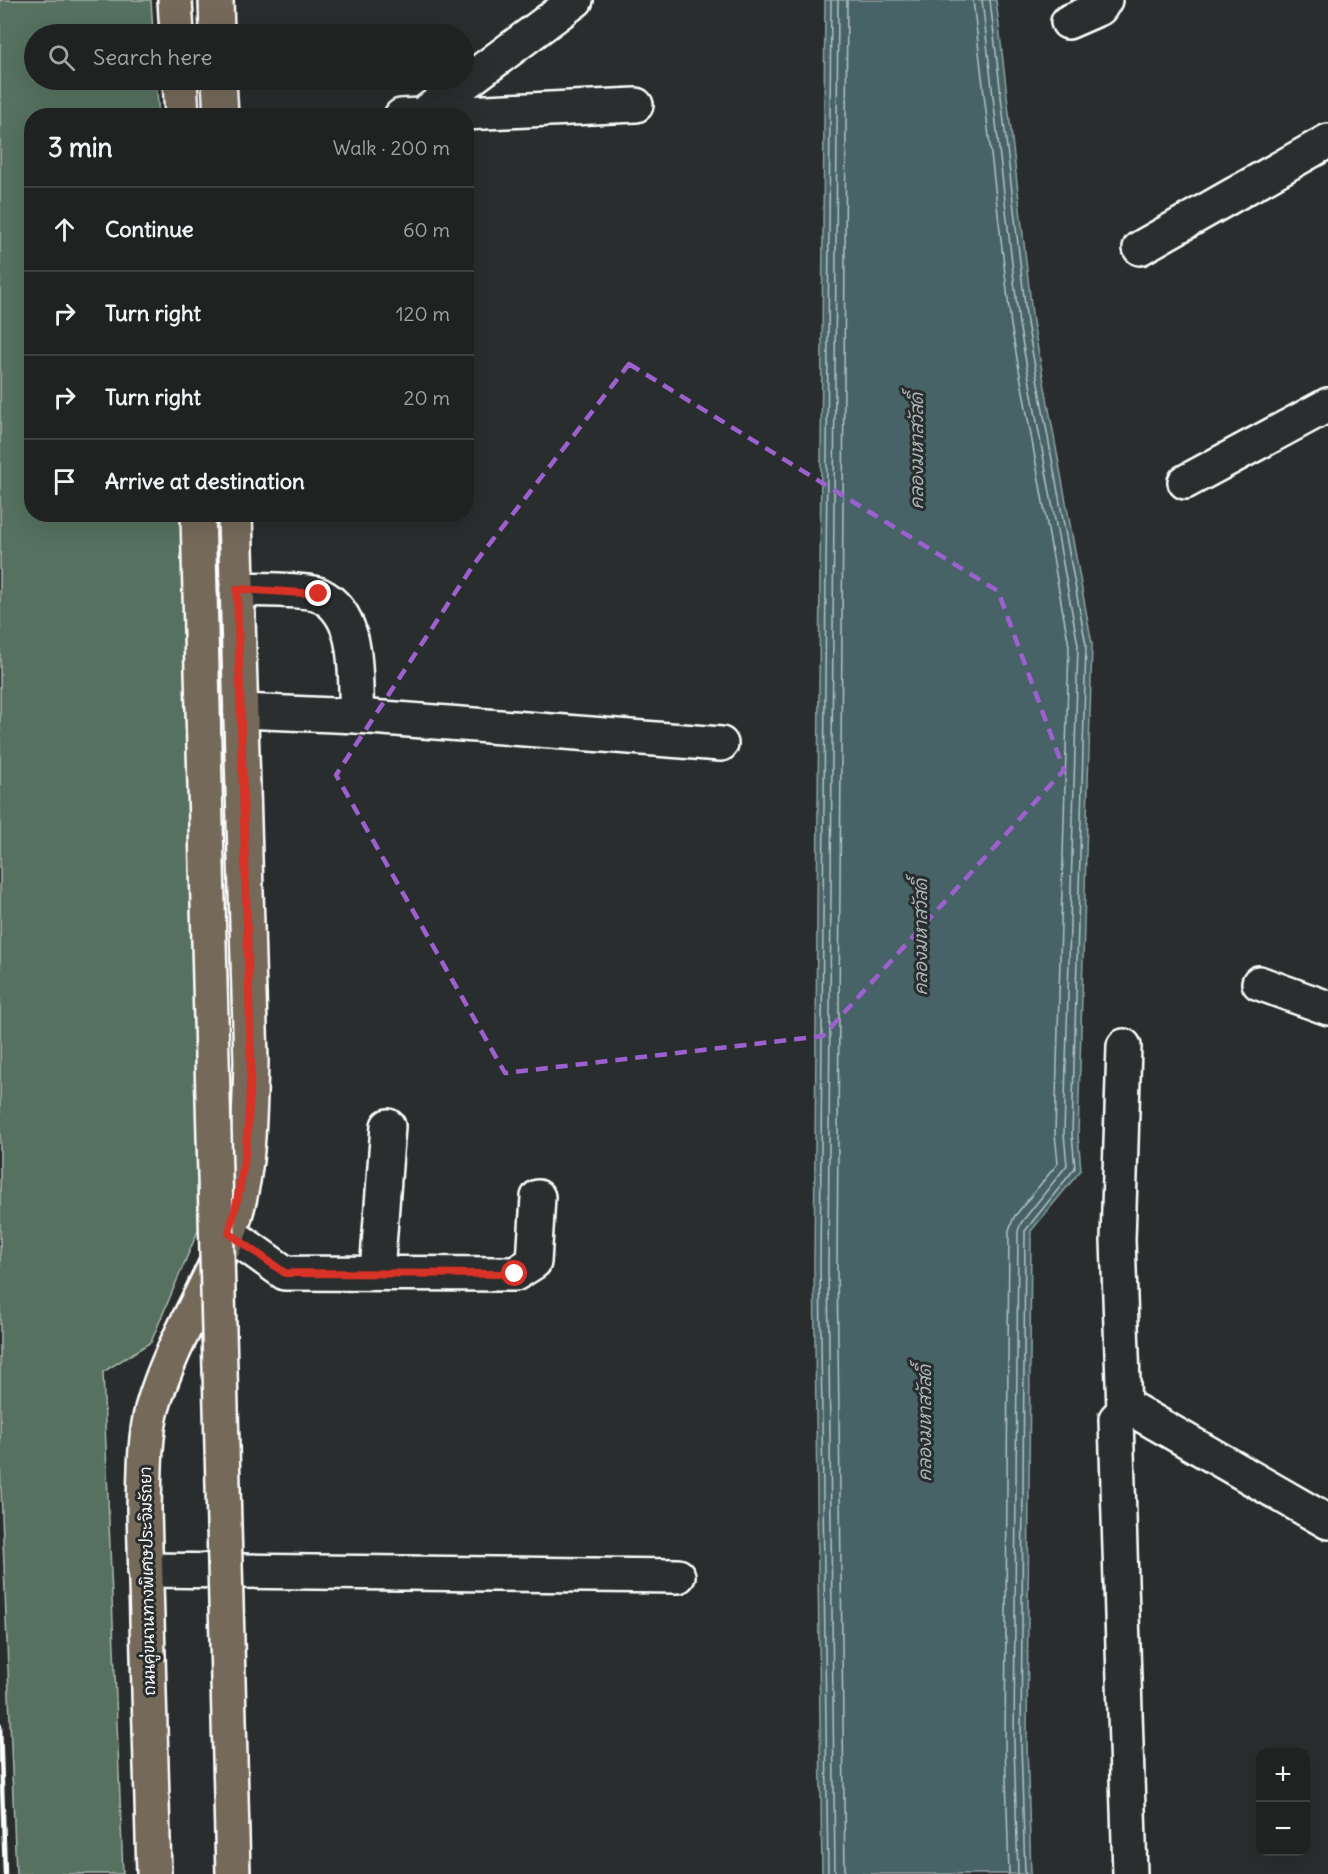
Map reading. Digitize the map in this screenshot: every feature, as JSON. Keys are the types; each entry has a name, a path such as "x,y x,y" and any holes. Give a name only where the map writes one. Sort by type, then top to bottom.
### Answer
{"main road":[{"path":"175,0 176,24"},
{"path":"216,0 217,24"},
{"path":"181,90 182,108"},
{"path":"220,90 221,108"},
{"path":"198,522 232,1874"},
{"name":"ถนนคู่ขนานทางพิเศษประจิมรัถยา","path":"154,1874 145,1570 146,1449 152,1410 186,1320 229,1233 242,1187 248,1140 251,1062 235,522"}],"street":[{"path":"474,71 576,0"},
{"path":"1068,21 1106,3"},
{"path":"422,108 447,90"},
{"path":"474,112 636,105"},
{"path":"1140,248 1328,141"},
{"path":"1185,482 1328,405"},
{"path":"237,589 319,594 338,611 352,635 357,716"},
{"path":"241,711 357,716 721,744"},
{"path":"1259,983 1328,1008"},
{"path":"1124,1046 1118,1240 1124,1412"},
{"path":"377,1272 388,1126"},
{"path":"229,1233 285,1273 515,1274 534,1262 538,1197"},
{"path":"1130,1874 1116,1419 1124,1412 1135,1411 1328,1522"},
{"path":"145,1570 678,1576"}],"highlighted area":[{"path":"629,364 998,591 1064,770 823,1036 505,1073 336,775 474,564"}],"green space":[{"path":"0,0 151,0 152,24 24,24 24,90 157,90 158,108 24,108 24,522 185,522 227,1162 151,1342 103,1372 123,1874 16,1874 0,1463"}],"water":[{"name":"คลองมหาสวัสดิ์","path":"825,0 996,0 1033,322 1092,644 1078,1135 1081,1170 1031,1231 1027,1744 1031,1874 822,1874 814,1265"}],"railway":[{"path":"0,1725 5,1874"}],"route":[{"path":"319,594 237,589 251,1062 248,1140 242,1187 229,1233 285,1273 515,1274"}]}
